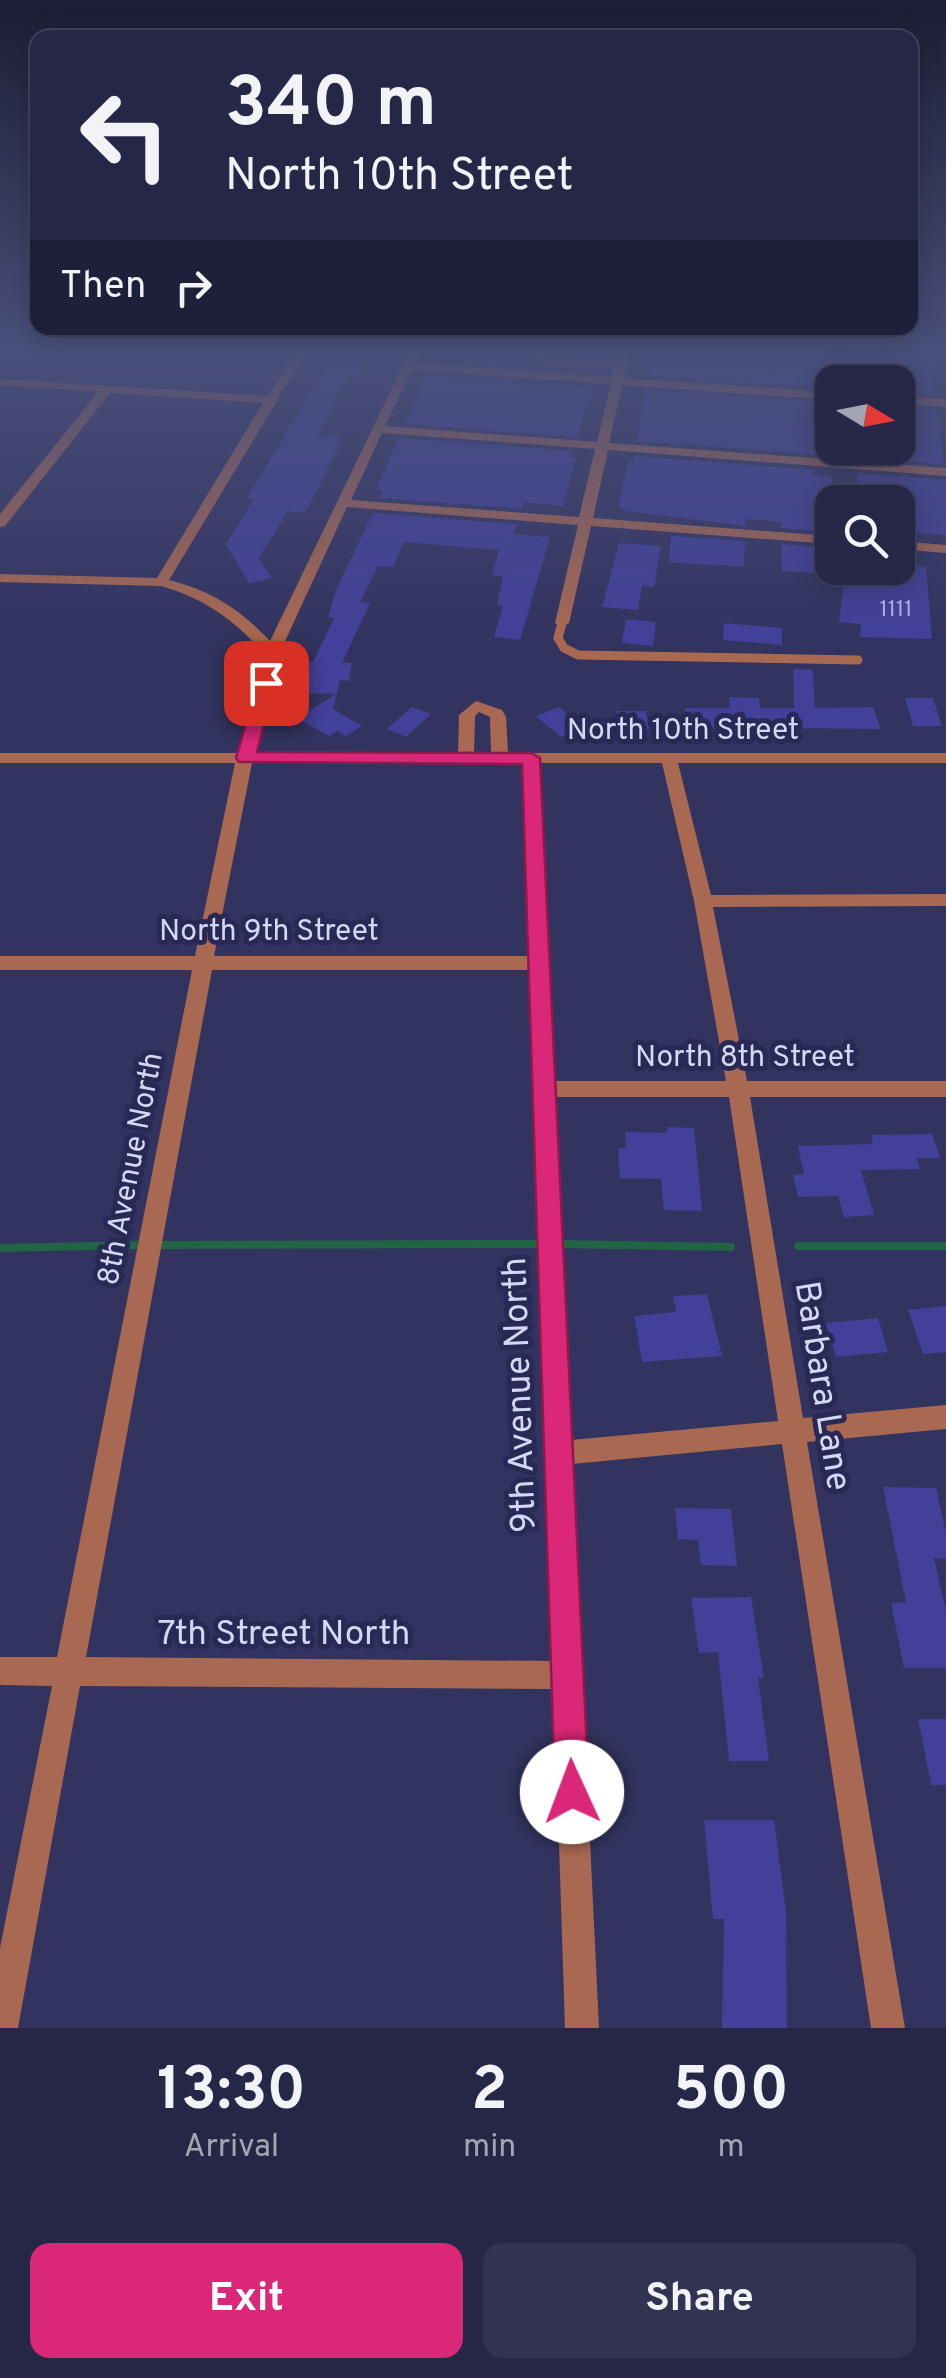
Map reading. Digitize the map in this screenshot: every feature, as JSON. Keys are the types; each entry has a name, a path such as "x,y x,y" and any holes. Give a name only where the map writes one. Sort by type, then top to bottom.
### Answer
{"street":[{"path":"0,524 62,446"},
{"path":"161,582 243,446"},
{"name":"8th Avenue North","path":"2,2028 202,961 246,758 272,652 369,446"},
{"path":"597,446 946,472"},
{"path":"562,624 602,446"},
{"path":"342,503 815,539"},
{"path":"915,547 946,550"},
{"path":"0,578 161,582 221,602 272,652"},
{"path":"466,758 468,715 476,706 494,710 498,717 500,758"},
{"name":"North 10th Street","path":"0,758 946,758"},
{"name":"9th Avenue North","path":"531,758 582,2028"},
{"name":"Barbara Lane","path":"670,759 704,901 738,1089 888,2028"},
{"path":"704,901 946,900"},
{"name":"North 9th Street","path":"0,963 538,962"},
{"name":"North 8th Street","path":"544,1089 946,1089"},
{"path":"559,1453 946,1417"},
{"name":"7th Street North","path":"0,1671 567,1675"}],"lane":[{"path":"562,624 558,638 564,648 578,655 858,660"}],"building":[{"path":"279,446 339,446 305,513 288,511 259,558 272,578 249,583 226,545 254,498 247,498"},
{"path":"396,446 501,446 572,451 569,457 576,458 563,506 524,502 522,509 380,498 383,491 376,490"},
{"path":"700,446 814,446 814,454"},
{"path":"915,446 942,446 944,464 915,462"},
{"path":"634,456 813,470 813,475 832,477 832,485 815,485 815,531 781,528 781,522 746,519 745,526 618,507 628,462 633,462"},
{"path":"857,473 945,480 946,535 915,532 915,485 857,485"},
{"path":"373,513 517,524 514,534 550,537 520,640 494,637 503,606 497,605 503,576 492,575 499,550 404,542 393,567 378,566 360,602 370,603 342,663 352,663 349,681 340,680 333,709 362,726 346,736 337,731 329,736 297,718 336,694 297,693 306,662 313,662 334,618 328,617 336,590"},
{"path":"671,536 745,541 744,567 669,562"},
{"path":"619,543 661,546 654,587 642,586 638,610 602,607"},
{"path":"781,544 815,547 815,573 782,571"},
{"path":"915,566 926,567 932,639 860,637 861,624 839,622 844,585 915,585"},
{"path":"626,619 656,622 653,646 622,643"},
{"path":"724,623 782,628 782,645 723,640"},
{"path":"793,669 813,670 815,708 873,707 881,729 688,727 685,708 730,708 729,697 759,698 760,708 794,708"},
{"path":"905,698 933,698 942,726 913,726"},
{"path":"412,707 431,714 406,737 387,729"},
{"path":"559,707 583,728 561,737 536,716"},
{"path":"616,711 646,711 649,730 619,730"},
{"path":"667,1127 694,1128 702,1211 664,1210 661,1179 620,1178 618,1148 626,1148 625,1132 667,1133"},
{"path":"932,1134 940,1158 917,1158 920,1169 861,1170 874,1215 844,1217 838,1196 798,1197 793,1175 804,1174 798,1146 873,1144 871,1135"},
{"path":"707,1294 722,1356 642,1362 634,1316 676,1312 673,1296"},
{"path":"946,1306 946,1352 923,1354 908,1310"},
{"path":"878,1318 888,1352 836,1357 826,1323"},
{"path":"883,1487 936,1488 946,1534 946,1559 934,1558 946,1611 946,1668 904,1668 891,1603 906,1602"},
{"path":"675,1508 731,1509 737,1566 701,1565 698,1540 678,1539"},
{"path":"751,1597 764,1678 758,1678 769,1761 729,1761 718,1652 699,1653 691,1598"},
{"path":"918,1719 946,1719 946,1785 931,1785"},
{"path":"704,1820 774,1820 786,1911 787,2028 722,2028 724,1919 713,1919"}],"waterway":[{"path":"156,1245 544,1244"},
{"path":"556,1244 731,1247"},
{"path":"0,1248 144,1245"},
{"path":"798,1246 946,1246"}],"route":[{"path":"266,683 246,758 531,758 572,1792"}]}
